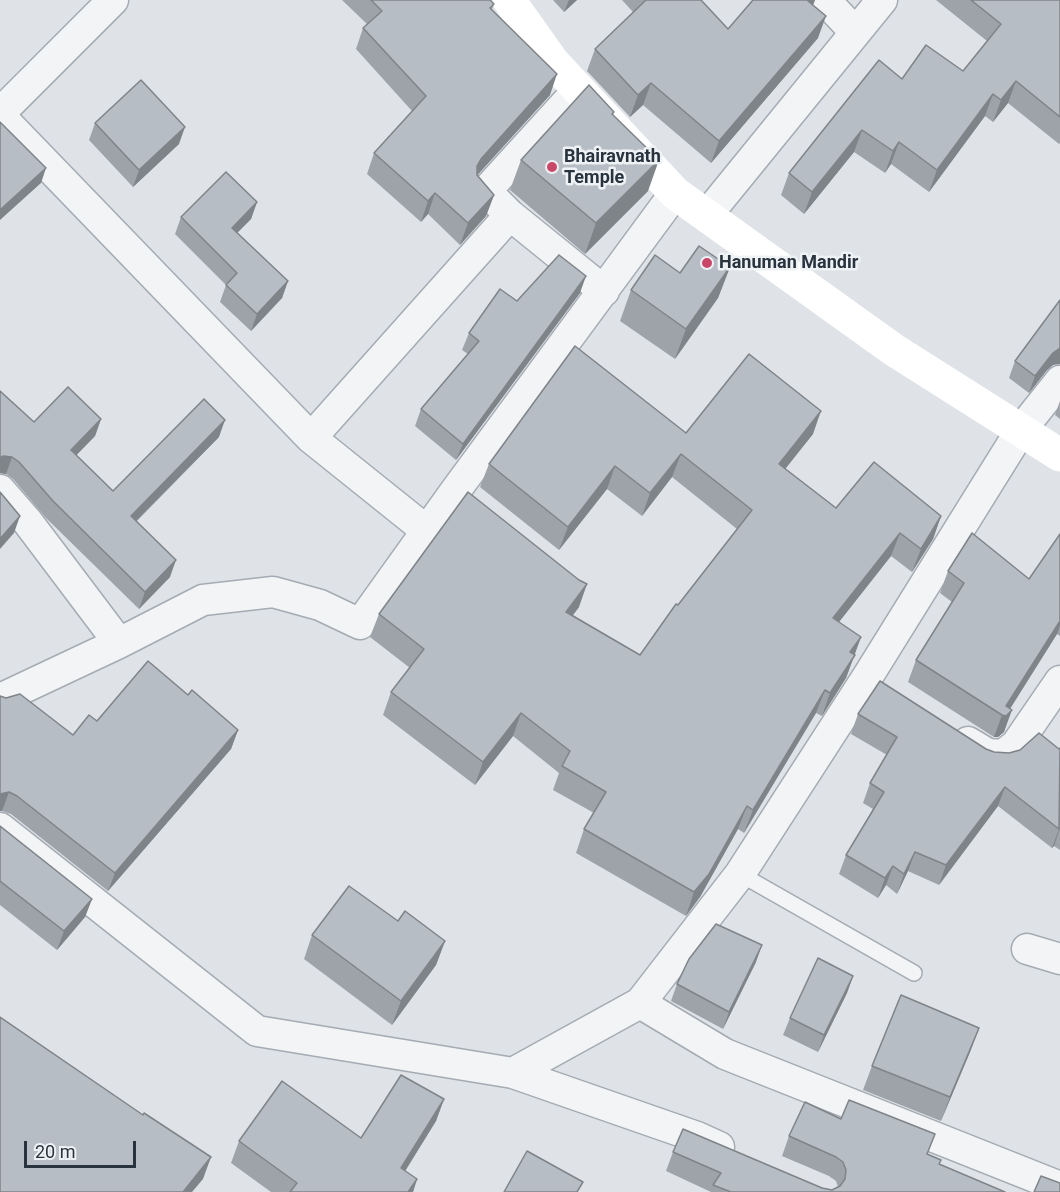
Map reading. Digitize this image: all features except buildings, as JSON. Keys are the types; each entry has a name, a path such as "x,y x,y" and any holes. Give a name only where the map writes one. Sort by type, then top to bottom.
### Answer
{"street":[{"path":"113,0 0,115 311,438 427,531"},
{"path":"509,0 553,62 675,193 894,350 1060,455"},
{"path":"825,0 855,32"},
{"path":"707,215 882,0"},
{"path":"578,90 486,191 510,215 604,291"},
{"path":"0,699 119,643 203,600 273,592 320,604 360,624 427,531 465,497 604,291 675,193"},
{"path":"311,438 510,215"},
{"path":"513,1073 640,1003 740,874 868,676 1022,430 1060,381"},
{"path":"0,490 27,521 119,643"},
{"path":"868,676 894,694"},
{"path":"942,725 988,754 1002,755 1016,745 1060,681"},
{"path":"0,828 257,1031 513,1073 697,1137 739,1155"},
{"path":"1027,949 1060,959"},
{"path":"640,1003 725,1054 1060,1187"}],"lane":[{"path":"740,874 914,973"}],"place":[{"name":"Bhairavnath Temple","path":"552,167"},
{"name":"Hanuman Mandir","path":"707,263"}]}
